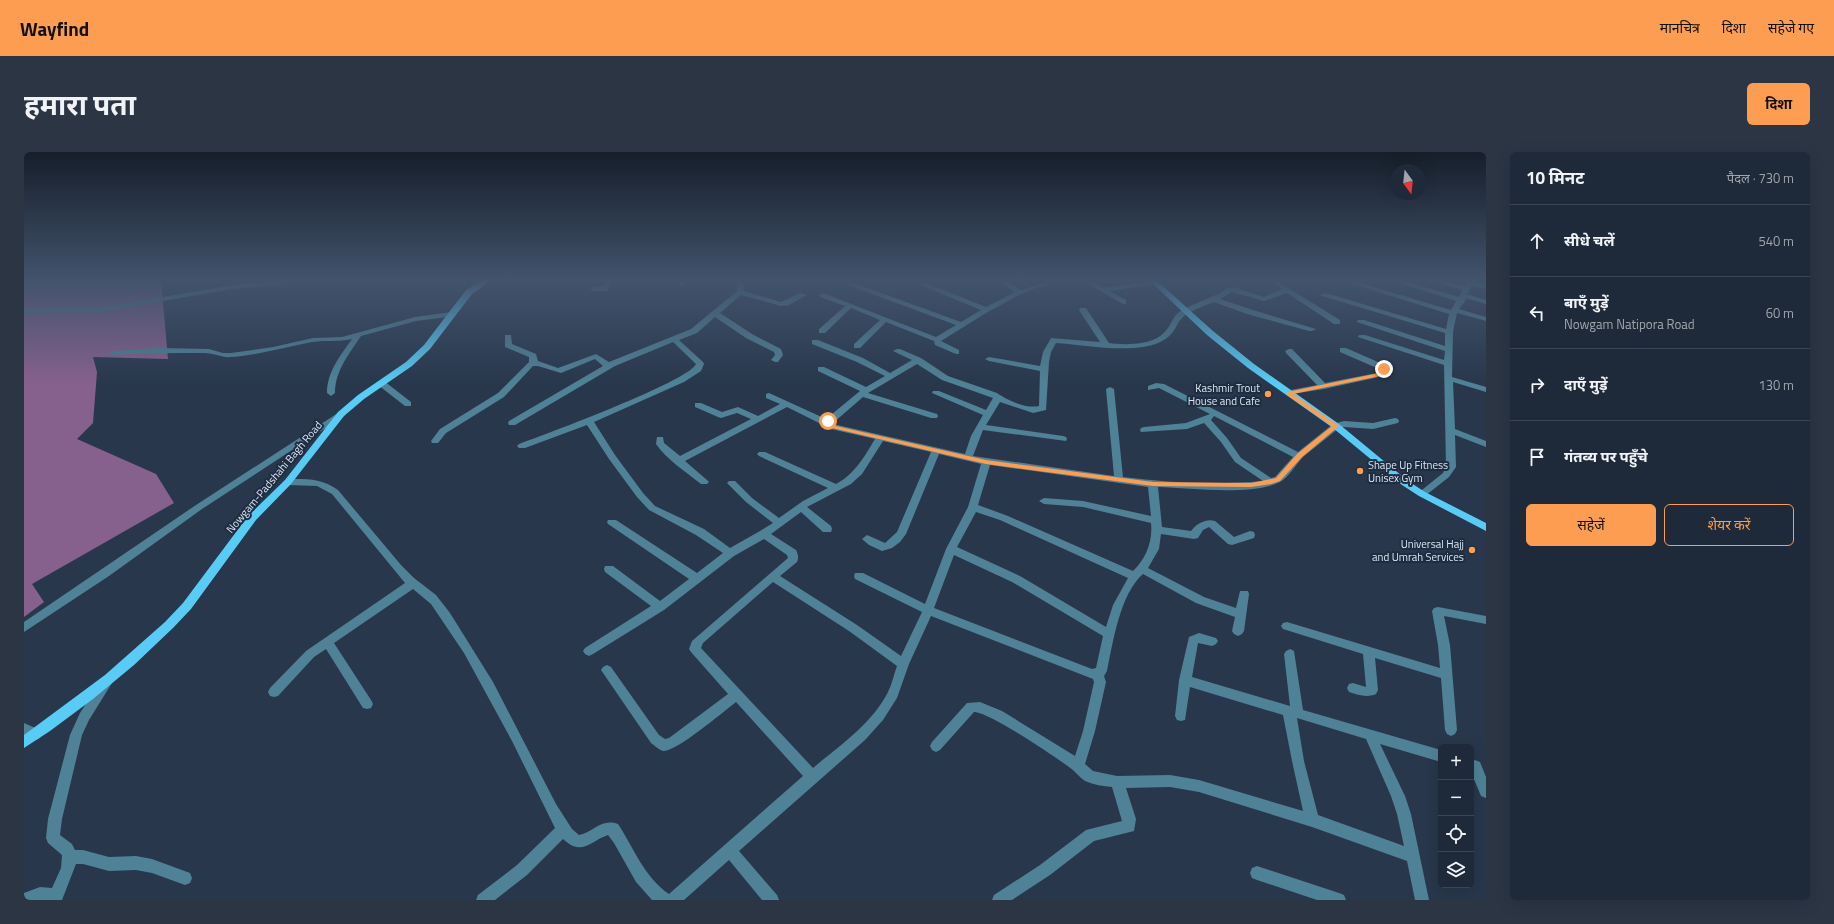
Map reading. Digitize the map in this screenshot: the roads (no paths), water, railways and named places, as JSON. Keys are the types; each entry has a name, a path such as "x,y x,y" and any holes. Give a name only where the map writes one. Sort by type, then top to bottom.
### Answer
{"main road":[{"name":"Nowgam-Padshahi Bagh Road","path":"24,742 30,731 69,711 163,631 187,606 252,518 288,482 341,414 418,356 452,314"},
{"path":"1188,314 1251,366 1336,426 1405,483 1422,494 1486,527"}],"street":[{"path":"113,353 161,350 209,351 223,356 273,349 313,340 338,340 415,319 452,314"},
{"path":"512,423 609,366 694,331 714,314"},
{"path":"716,314 749,336 778,351 779,355 774,360"},
{"path":"822,331 840,314"},
{"path":"872,314 937,340 938,343 956,352"},
{"path":"932,314 962,325"},
{"path":"937,340 978,314"},
{"path":"1086,314 1106,344"},
{"path":"897,351 918,360 938,374 994,395 997,399 1033,410 1041,409 1043,408 1043,369 1051,343 1054,340 1128,346 1159,340 1168,334 1177,319 1182,314"},
{"path":"1257,314 1312,329"},
{"path":"1324,314 1337,322"},
{"path":"1388,314 1449,332"},
{"path":"1422,494 1446,475 1451,467 1448,350 1449,332 1454,314"},
{"path":"1463,314 1486,319"},
{"path":"857,346 885,319"},
{"path":"1361,322 1448,350"},
{"path":"331,393 330,387 336,370 358,335"},
{"path":"508,337 508,345 533,356 533,363"},
{"path":"1362,337 1448,364"},
{"path":"522,446 589,421 681,380 698,369 700,364 697,359 675,340"},
{"path":"815,342 860,360 891,376"},
{"path":"1289,350 1324,387"},
{"path":"1289,394 1388,372 1382,367 1343,350"},
{"path":"435,441 442,431 501,395 528,365 536,362 561,371 596,356 609,366"},
{"path":"989,359 1043,369"},
{"path":"827,423 864,392 918,360"},
{"path":"821,369 864,392 934,416"},
{"path":"1448,378 1486,390"},
{"path":"381,383 408,404"},
{"path":"1151,388 1159,385 1300,456"},
{"path":"1110,389 1119,479"},
{"path":"936,393 989,414"},
{"path":"768,396 834,427 936,451 986,462 1153,484 1234,486 1271,482 1282,476 1300,456 1336,426 1344,424 1373,426 1395,421"},
{"path":"968,458 972,444 980,427 997,399"},
{"path":"698,405 721,414 737,410 758,419"},
{"path":"678,461 785,405"},
{"path":"24,628 105,574 199,507 341,414"},
{"path":"1144,430 1187,426 1216,414"},
{"path":"1205,419 1224,440 1238,460 1271,482"},
{"path":"589,421 612,457 640,495 652,508 700,532 730,553"},
{"path":"980,427 1063,439"},
{"path":"1450,430 1486,444"},
{"path":"589,651 660,606 698,579 730,553 764,534 815,497 838,488 848,482 859,472 881,437"},
{"path":"660,439 661,446 704,482"},
{"path":"867,539 879,547 886,548 901,534 936,451"},
{"path":"762,454 838,488"},
{"path":"673,900 869,728 893,694 903,664 928,610 952,549 973,507 986,462"},
{"path":"288,482 318,482 328,486 335,492 413,584 434,600 464,645 506,718 552,811 564,829 574,840 580,841 606,828 613,829 645,883 657,896 665,900"},
{"path":"732,483 749,500 780,523"},
{"path":"859,576 928,610 1092,674 1097,674 1101,671 1109,634 1118,605 1154,549 1156,525 1153,484"},
{"path":"1044,501 1083,504 1194,535 1199,527 1211,523 1232,541 1250,535"},
{"path":"801,507 827,529"},
{"path":"973,507 1138,572 1200,600 1240,614"},
{"path":"612,522 698,579"},
{"path":"764,534 793,554 793,559 696,644 697,651 736,696 812,777"},
{"path":"952,549 1016,579 1109,634"},
{"path":"609,569 660,606"},
{"path":"772,576 852,628 903,664"},
{"path":"274,692 310,654 413,584"},
{"path":"1238,631 1244,594"},
{"path":"1451,730 1444,645 1438,611 1486,620"},
{"path":"1287,626 1447,674"},
{"path":"1181,716 1185,680 1193,640 1199,638 1212,641"},
{"path":"327,642 367,704"},
{"path":"1353,688 1367,692 1372,690 1368,650"},
{"path":"1290,654 1293,712 1298,761 1312,820"},
{"path":"607,670 655,739 664,745 673,742 736,696"},
{"path":"1078,766 1089,731 1100,682 1097,674"},
{"path":"24,900 40,894 56,898 69,865 70,857 68,851 53,838 55,819 76,735 84,717 108,679"},
{"path":"1185,680 1438,755"},
{"path":"936,746 971,707 976,706 998,715 1078,766 1089,776 1117,782 1170,781 1200,786 1312,820 1412,856"},
{"path":"1370,735 1398,796 1404,814 1422,900"},
{"path":"1477,766 1486,792"},
{"path":"999,900 1045,870 1091,835 1129,826 1129,819 1117,782"},
{"path":"483,900 522,870 564,829"},
{"path":"729,850 772,900"},
{"path":"70,857 83,857 109,864 136,863 152,866 185,878"},
{"path":"1257,873 1339,900"}],"place":[{"name":"Kashmir Trout House and Cafe","path":"1268,394"},
{"name":"Shape Up Fitness Unisex Gym","path":"1360,471"},
{"name":"Universal Hajj and Umrah Services","path":"1472,550"}]}
